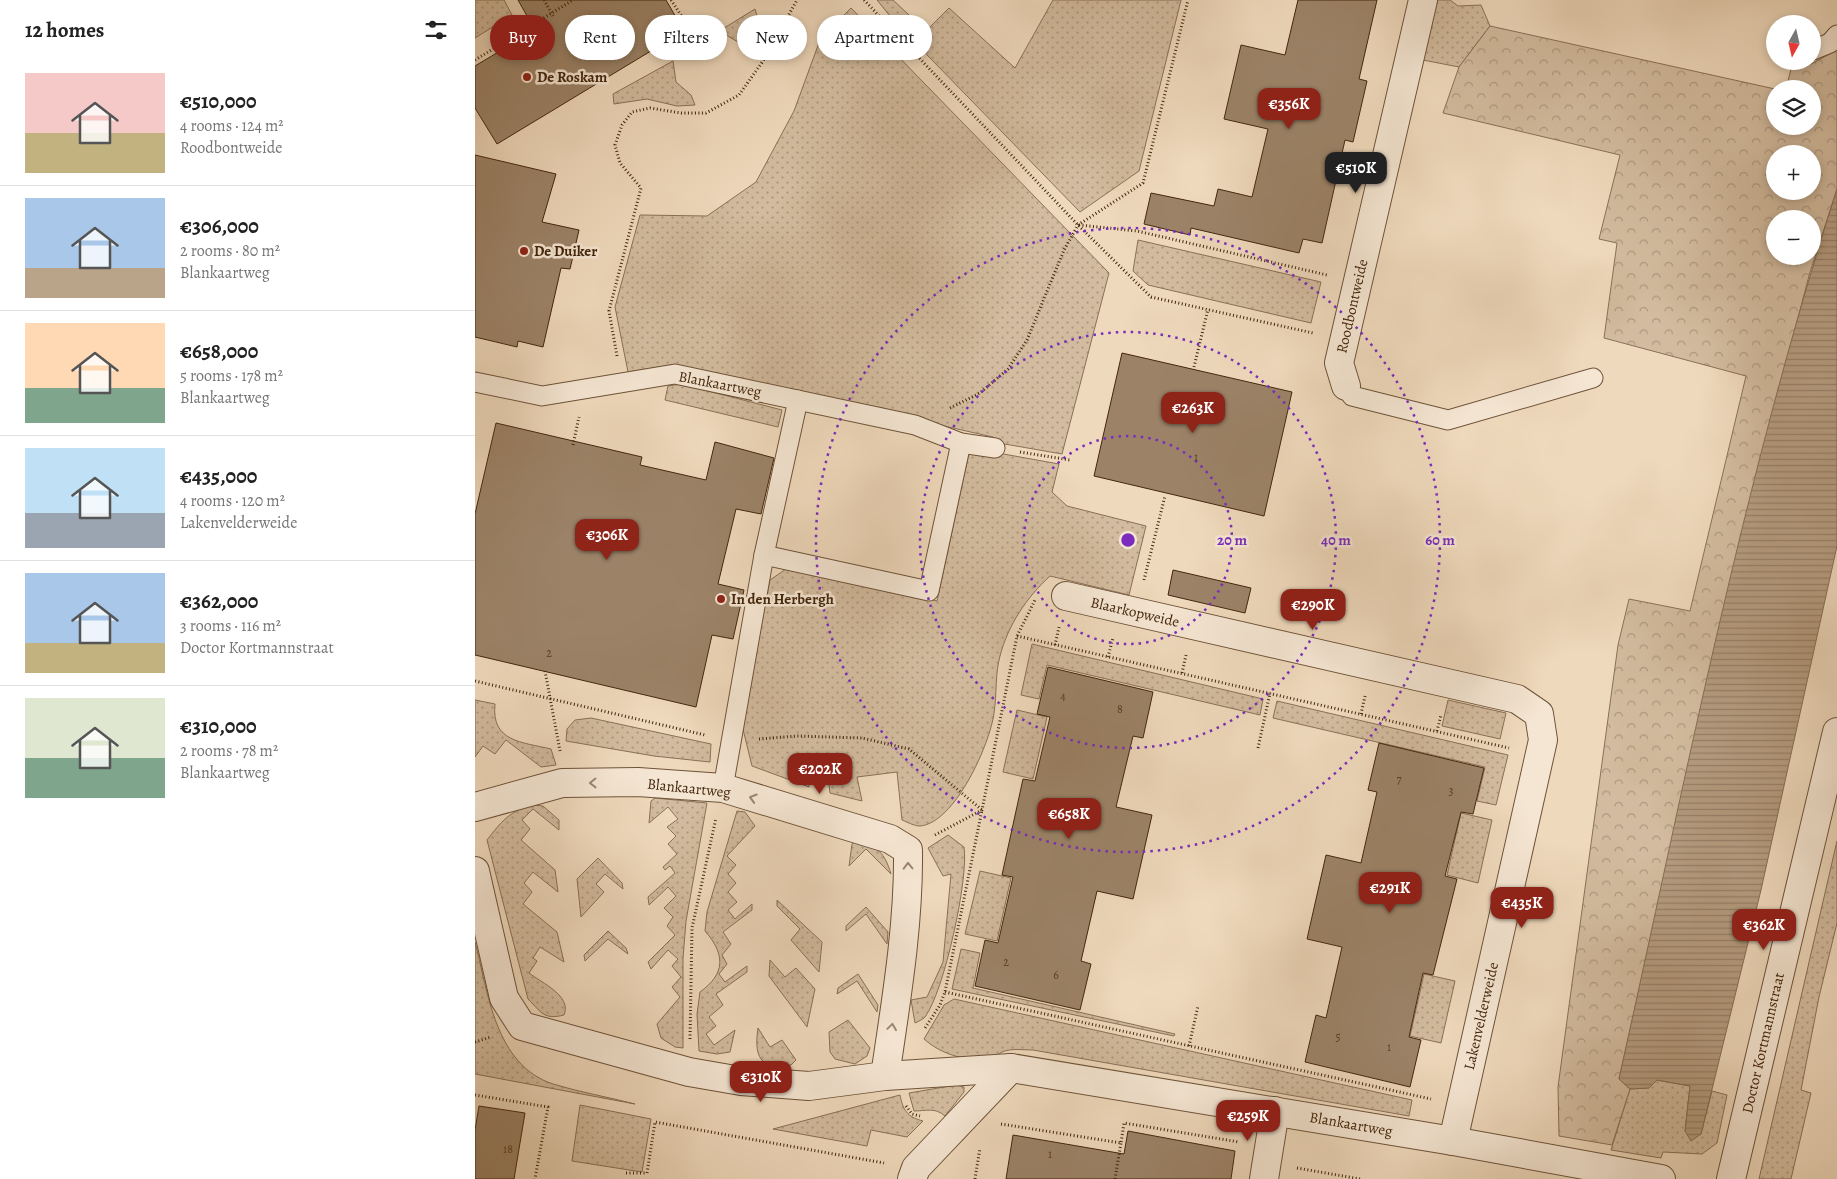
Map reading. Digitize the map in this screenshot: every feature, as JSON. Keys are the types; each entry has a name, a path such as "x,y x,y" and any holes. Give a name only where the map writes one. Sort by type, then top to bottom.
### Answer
{"street":[{"name":"Roodbontweide","path":"1346,386 1339,363 1423,0"},
{"name":"Blaarkopweide","path":"1066,596 1517,699 1539,714"},
{"name":"Lakenvelderweide","path":"1453,1142 1543,740 1539,714"},
{"name":"Doctor Kortmannstraat","path":"1731,1179 1837,732"},
{"name":"Blankaartweg","path":"475,808 562,783 637,782 723,788 890,839 908,850"},
{"path":"895,1076 899,978 909,878 908,850"},
{"name":"Blankaartweg","path":"475,871 504,998 522,1026 689,1072 741,1080 809,1086 895,1076 1011,1068 1453,1142 1533,1168 1661,1179"},
{"path":"914,1174 953,1129 1011,1068"},
{"path":"1266,1163 1275,1111"}],"lane":[{"path":"1821,47 1830,44 1837,35"},
{"name":"Blankaartweg","path":"475,382 542,396 675,374 915,425 961,443 995,448"},
{"name":"Roodbontweide","path":"1346,386 1353,396 1448,420 1593,378"},
{"path":"723,788 764,555 798,400"},
{"path":"764,555 929,590 961,443"}],"path":[{"path":"544,0 553,15 573,0"},
{"path":"671,0 681,15"},
{"path":"625,382 615,347 609,311 641,188 620,163 615,145 622,125 632,112 650,108 681,113 706,113 739,95 763,61 797,0"},
{"path":"864,0 1078,225 1151,298 1344,340"},
{"path":"915,425 980,393 1008,368 1027,340 1064,250 1078,225 1143,183 1188,0"},
{"path":"475,60 490,51"},
{"path":"1078,225 1137,231 1358,282"},
{"path":"1194,366 1208,309"},
{"path":"995,448 1070,460"},
{"path":"1137,613 1165,496"},
{"path":"975,1179 982,1133 953,1129 936,1116 930,1114 918,1116 906,1108 895,1076 940,1005 945,992 1017,636 1031,606 1041,592 1051,585 1064,587 1066,596"},
{"path":"1017,636 1518,750"},
{"path":"545,671 556,740 564,763 562,783"},
{"path":"1258,748 1270,693"},
{"path":"689,1072 692,928 723,788"},
{"path":"908,850 982,810"},
{"path":"945,992 1461,1105"},
{"path":"1189,1046 1198,1006"},
{"path":"475,1095 548,1107 535,1179"},
{"path":"627,1173 647,1173 655,1122 914,1174"},
{"path":"994,1123 1121,1143"},
{"path":"1115,1179 1124,1123 1266,1163 1360,1179"}],"green space":[{"path":"475,0 504,0 512,15 490,15 490,29 475,38"},
{"path":"877,0 893,0 909,15 889,15"},
{"path":"1053,0 1181,0 1139,171 1080,212 932,60 932,25 949,8 1015,68"},
{"path":"1437,0 1450,0 1458,6 1481,5 1490,26 1459,67 1423,60"},
{"path":"851,8 858,15 844,15"},
{"path":"755,9 757,15 745,15"},
{"path":"737,20 737,41 727,36 727,26"},
{"path":"1490,26 1766,87 1766,135 1821,135 1821,80 1788,80 1791,70 1821,70 1821,59 1837,50 1837,189 1821,238 1821,210 1766,210 1766,265 1812,265 1741,535 1619,1079 1630,1089 1612,1145 1559,1136 1558,1087 1618,645 1629,599 1690,611 1746,376 1604,338 1617,243 1599,239 1620,155 1443,113 1459,67"},
{"path":"817,48 817,60 902,60 1109,273 1062,454 993,442 993,437 671,365 628,372 615,307 640,215 707,216 756,182 794,111"},
{"path":"673,61 676,82 691,95 695,105 677,106 647,99 614,104 613,94"},
{"path":"1138,240 1321,282 1311,323 1148,285 1133,271"},
{"path":"681,384 782,410 778,427 665,400 668,386"},
{"path":"970,448 1059,464 1052,492 1067,506 1146,526 1129,595 1050,576 1026,602 1008,633 998,663 994,713 986,743 978,762 958,797 933,822 920,826 902,820 897,772 857,777 862,801 830,793 825,754 806,756 809,787 752,766 741,721 770,580 786,569 937,601"},
{"path":"1032,644 1263,699 1260,715 1047,665 1039,699 1021,695"},
{"path":"475,700 495,704 495,717 503,733 519,742 551,749 556,765 541,767 506,740 495,754 483,746 475,757"},
{"path":"1448,700 1506,713 1500,739 1442,726"},
{"path":"1277,701 1508,755 1496,805 1477,801 1485,767 1273,718"},
{"path":"1017,710 1047,717 1033,779 1003,772"},
{"path":"591,718 711,744 710,762 654,756 566,741 567,729 575,720"},
{"path":"655,798 707,803 686,921 683,958 683,1048 675,1047 661,1038 657,1024 680,997 672,987 681,977 672,966 678,959 668,950 651,969 648,962 675,935 667,926 673,917 664,908 676,896 668,887 649,905 648,897 675,873 670,866 665,870 663,867 677,854 668,844 676,836 667,827 678,819 668,807 649,823 651,801"},
{"path":"534,805 543,806 559,820 559,830 533,809 522,820 530,829 521,840 555,870 558,892 533,872 524,883 532,892 523,904 557,932 564,962 540,947 533,958 537,961 529,973 554,991 564,1002 564,1015 552,1017 540,1012 528,999 487,840 512,814"},
{"path":"737,811 745,812 755,826 727,856 736,865 728,874 736,883 728,892 737,902 728,910 735,919 752,904 752,910 723,932 731,944 722,955 727,964 719,974 725,982 747,966 747,972 716,994 723,1005 709,1017 716,1026 706,1034 714,1045 735,1030 730,1052 717,1054 699,1051 697,1014 700,992 714,978 720,964 717,948 705,931 707,912"},
{"path":"1461,813 1492,820 1478,883 1447,875"},
{"path":"948,835 964,847 965,862 959,908 940,984 925,1017 915,1023 911,1000 927,997 943,962 951,874 943,876 928,848"},
{"path":"856,840 870,845 879,851 886,860 891,874 866,849 849,866 852,844"},
{"path":"1837,841 1837,923 1819,997 1801,1090 1811,1093 1791,1179 1759,1179"},
{"path":"598,858 622,883 623,889 605,874 596,884 604,892 581,917 577,879"},
{"path":"980,871 1011,878 997,941 965,934"},
{"path":"777,900 822,942 819,972 791,940 800,929 777,906"},
{"path":"866,907 888,932 887,944 866,914 846,931 846,926"},
{"path":"608,931 626,948 628,954 608,939 585,961 584,955"},
{"path":"475,942 497,1025 506,1044 518,1061 534,1074 553,1084 635,1104 475,1074"},
{"path":"961,949 980,953 973,988 1175,1034 1174,1036 952,989"},
{"path":"770,960 785,977 796,968 815,989 807,1027 769,976"},
{"path":"858,974 878,1005 877,1012 857,981 837,994 838,988"},
{"path":"1424,974 1455,981 1441,1043 1410,1036"},
{"path":"954,999 1412,1100 1409,1116 1033,1050 1009,1050 1002,1052 994,1058 983,1059 955,1056 931,1045 924,1039 944,1005"},
{"path":"848,1020 870,1048 867,1056 855,1064 835,1059 830,1052 829,1032"},
{"path":"758,1028 770,1047 782,1040 796,1060 791,1065 772,1066 765,1063 758,1053"},
{"path":"1656,1080 1690,1086 1685,1131 1701,1134 1712,1091 1727,1095 1717,1143 1702,1154 1663,1152 1661,1158 1611,1150 1630,1089 1649,1088"},
{"path":"956,1085 964,1087 964,1092 945,1116 934,1110 914,1111 909,1093"},
{"path":"900,1095 909,1115 923,1121 907,1137 871,1130 867,1146 773,1129"},
{"path":"580,1105 651,1119 642,1172 572,1161"}],"shaded area":[{"path":"1837,189 1837,546 1761,890 1701,1134 1691,1141 1685,1131 1690,1086 1657,1080 1649,1088 1630,1089 1619,1079 1717,632 1744,520 1803,299 1814,265 1821,265 1821,241"}],"building":[{"name":"De Roskam","path":"518,0 666,0 675,15 645,15 645,55 497,144 475,108 475,66 490,57 490,60 555,60 555,15 526,15"},
{"path":"1298,0 1377,0 1359,79 1367,81 1353,142 1345,140 1322,243 1303,239 1299,253 1191,228 1190,235 1144,224 1151,193 1214,206 1218,189 1252,197 1268,129 1224,119 1241,45 1285,55"},
{"name":"De Duiker","path":"475,155 556,174 542,222 579,230 570,269 561,268 543,347 518,341 517,347 475,337"},
{"path":"1122,353 1292,392 1264,516 1094,476"},
{"path":"496,423 642,457 640,465 706,480 715,442 774,458 761,514 736,509 718,584 744,590 733,639 712,635 696,707 475,655 475,514"},
{"path":"1173,570 1251,588 1245,613 1168,595"},
{"path":"1048,667 1153,692 1143,738 1133,736 1116,807 1152,815 1133,899 1097,891 1081,961 1091,964 1080,1010 975,986 985,940 998,943 1013,877 1002,875 1023,779 1035,781 1050,717 1037,714"},
{"path":"1379,743 1484,768 1473,814 1461,812 1445,876 1457,879 1433,975 1423,973 1409,1037 1421,1040 1410,1087 1305,1062 1316,1015 1326,1018 1342,947 1307,939 1326,855 1361,863 1377,792 1368,790"},
{"path":"479,1106 525,1113 514,1179 475,1179 475,1130"},
{"path":"1128,1131 1235,1151 1231,1179 1006,1179 1013,1135 1124,1154"}],"place":[{"name":"De Roskam","path":"527,77"},
{"name":"De Duiker","path":"524,251"},
{"name":"In den Herbergh","path":"721,599"}]}
